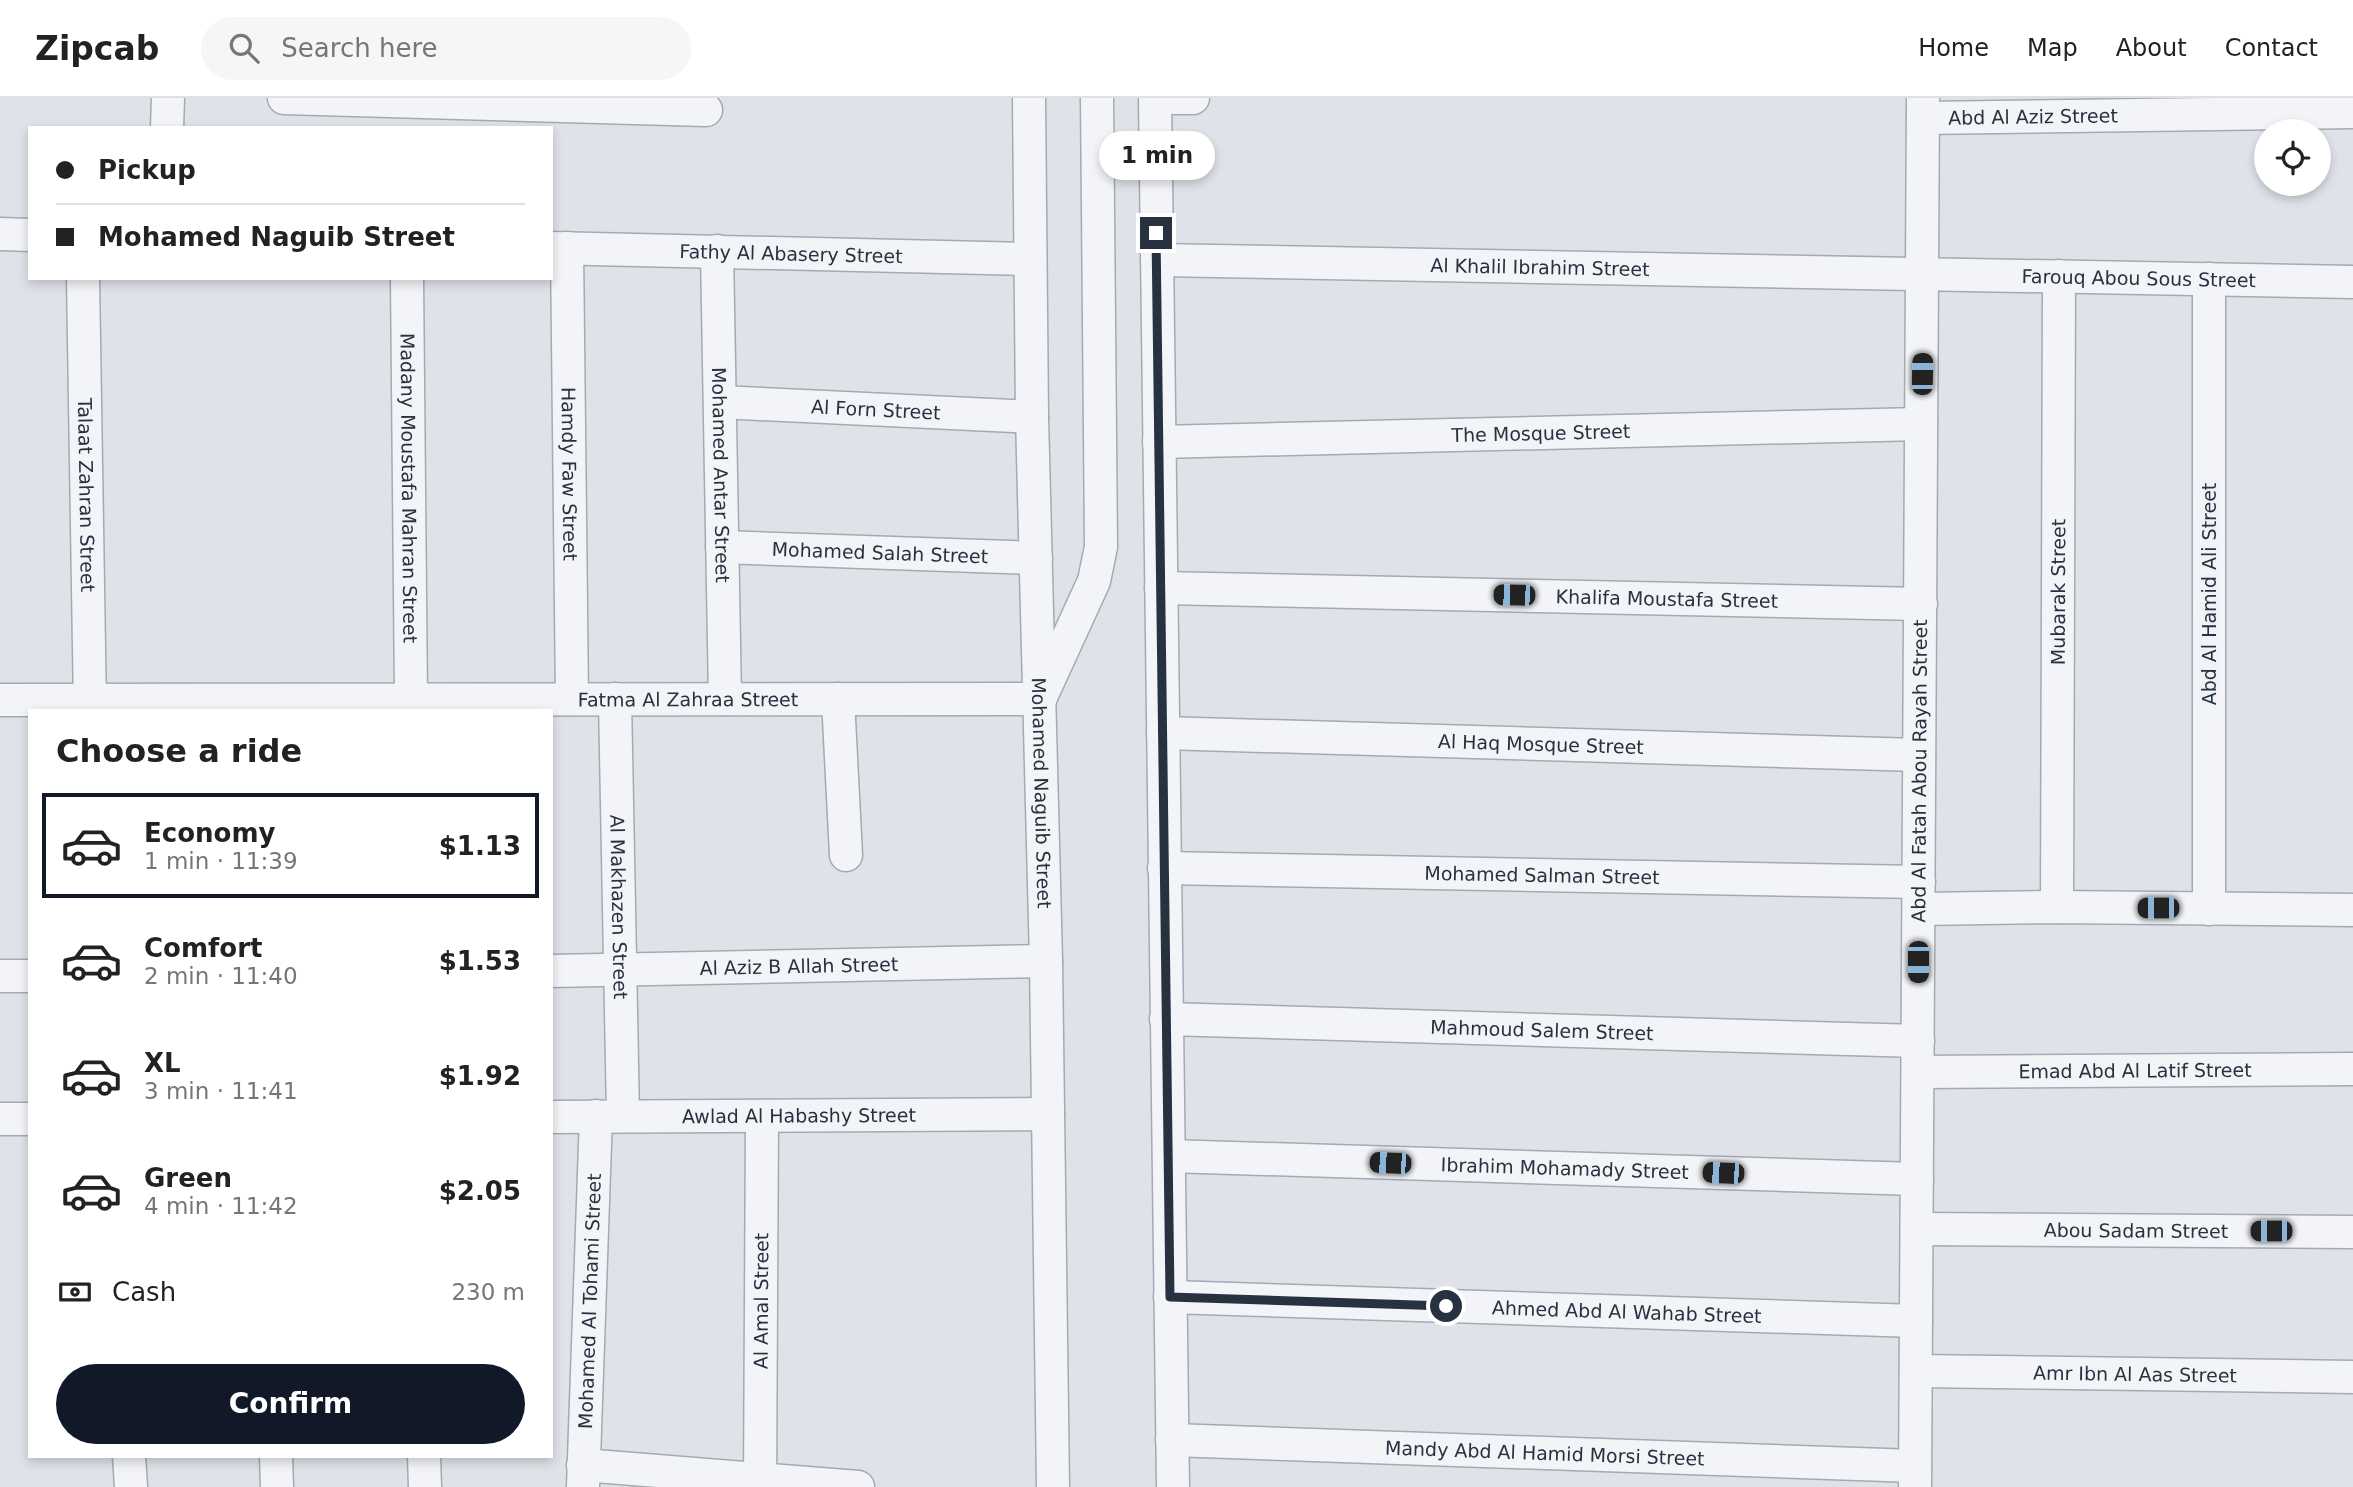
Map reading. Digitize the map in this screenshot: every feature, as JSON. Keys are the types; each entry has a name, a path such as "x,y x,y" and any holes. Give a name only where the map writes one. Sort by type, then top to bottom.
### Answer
{"street":[{"path":"167,126 168,98"},
{"path":"284,98 526,110 706,110"},
{"name":"Mohamed Naguib Street","path":"1028,98 1032,417 1046,961 1053,1487"},
{"path":"1040,699 1094,581 1101,547 1097,98"},
{"path":"1173,1487 1154,98 1193,98"},
{"name":"Abd Al Aziz Street","path":"1923,108 2353,112"},
{"name":"Abd Al Fatah Abou Rayah Street","path":"1915,1477 1923,108"},
{"path":"0,234 28,235"},
{"name":"Fathy Al Abasery Street","path":"559,248 1030,259"},
{"name":"Hamdy Faw Street","path":"559,248 572,699"},
{"name":"Mohamed Antar Street","path":"717,251 725,699"},
{"name":"Al Khalil Ibrahim Street","path":"1157,260 1923,273"},
{"name":"Farouq Abou Sous Street","path":"1923,273 2353,282"},
{"name":"Mubarak Street","path":"2057,907 2059,276"},
{"name":"Abd Al Hamid Ali Street","path":"2209,279 2209,909"},
{"name":"Talaat Zahran Street","path":"83,280 90,705"},
{"name":"Madany Moustafa Mahran Street","path":"407,703 408,280"},
{"name":"Al Forn Street","path":"720,402 1032,417"},
{"name":"The Mosque Street","path":"1159,442 1921,424"},
{"name":"Mohamed Salah Street","path":"722,547 1036,558"},
{"name":"Khalifa Moustafa Street","path":"1161,588 1921,604"},
{"name":"Fatma Al Zahraa Street","path":"0,700 90,705 255,705 572,699 1040,699"},
{"name":"Al Makhazen Street","path":"610,1116 620,970 615,699"},
{"path":"838,699 846,855"},
{"name":"Al Haq Mosque Street","path":"1163,733 1919,755"},
{"name":"Mohamed Salman Street","path":"1164,868 1919,896 2057,907 2353,910"},
{"name":"Al Aziz B Allah Street","path":"553,971 1046,961"},
{"path":"0,976 28,976"},
{"name":"Mahmoud Salem Street","path":"1166,1018 1918,1041"},
{"name":"Emad Abd Al Latif Street","path":"1918,1072 2353,1069"},
{"name":"Awlad Al Habashy Street","path":"553,1116 1048,1114"},
{"name":"Mohamed Al Tohami Street","path":"583,1476 610,1116"},
{"name":"Al Amal Street","path":"760,1483 762,1116"},
{"path":"0,1119 28,1119"},
{"name":"Ibrahim Mohamady Street","path":"1168,1156 1917,1179"},
{"name":"Abou Sadam Street","path":"1917,1229 2353,1232"},
{"name":"Ahmed Abd Al Wahab Street","path":"1170,1297 1916,1321"},
{"name":"Amr Ibn Al Aas Street","path":"1916,1371 2353,1377"},
{"name":"Mandy Abd Al Hamid Morsi Street","path":"1172,1440 1915,1477"},
{"path":"129,1458 131,1487"},
{"path":"276,1458 277,1487"},
{"path":"424,1458 425,1487"},
{"path":"583,1476 858,1487"}],"route":[{"path":"1156,233 1170,1297 1446,1306"}]}
